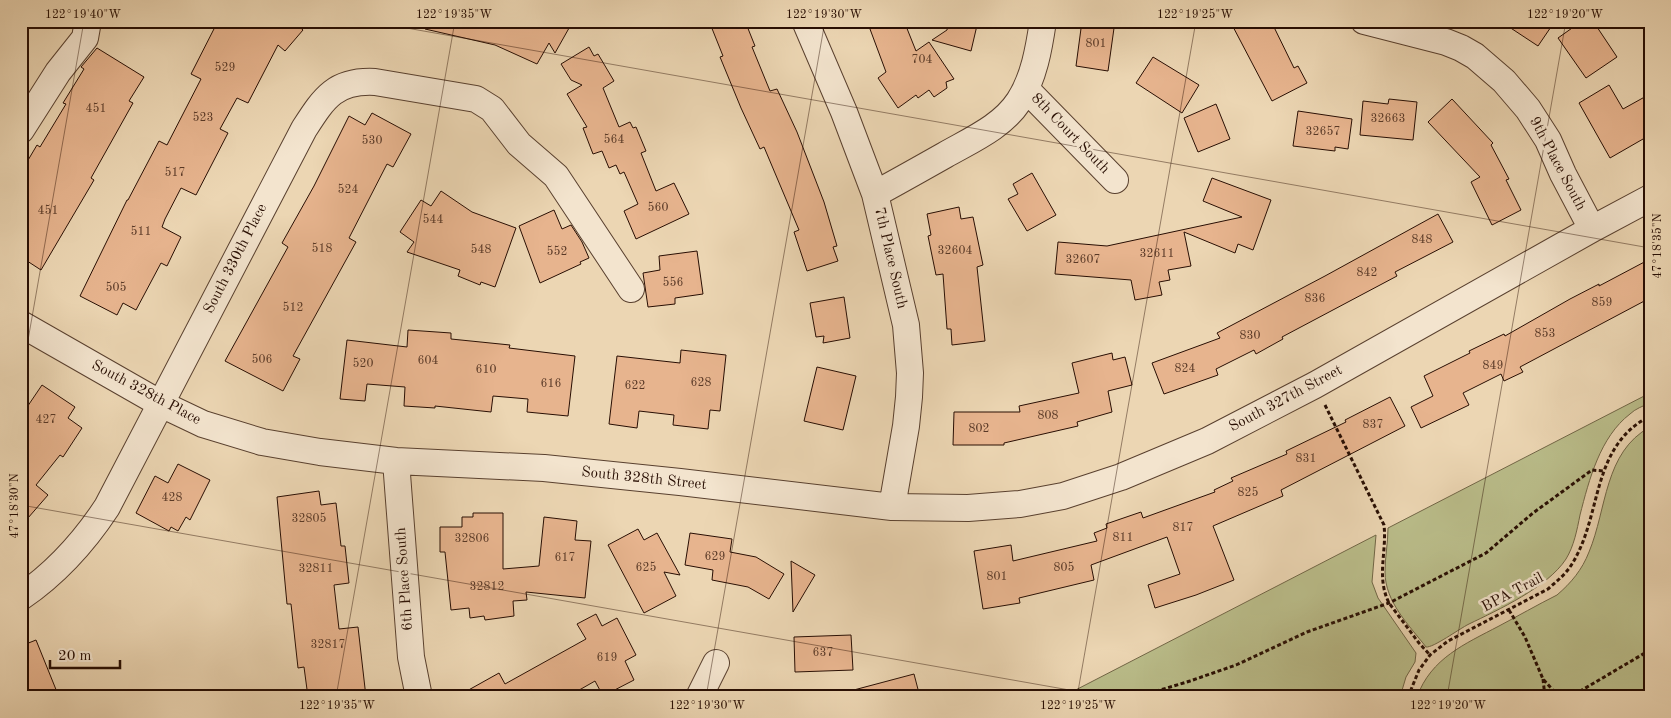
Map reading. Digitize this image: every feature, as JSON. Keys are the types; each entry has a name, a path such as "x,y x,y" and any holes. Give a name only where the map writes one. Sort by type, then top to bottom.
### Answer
{"street":[{"path":"21,130 58,72 85,38 88,21"},
{"name":"7th Place South","path":"805,21 844,112 876,194 906,325 910,373 906,426 892,507"},
{"path":"876,194 995,125 1008,114 1026,89 1040,43 1043,21"},
{"name":"9th Place South","path":"1364,21 1446,42 1462,48 1475,56 1504,81 1528,109 1548,140 1563,174 1592,229"},
{"name":"South 330th Place","path":"21,597 45,579 86,538 119,485 304,129 322,103 337,89 347,84 362,81 375,82 476,99 492,109 519,144 556,176 632,289"},
{"name":"8th Court South","path":"1026,89 1114,180"},
{"name":"South 327th Street","path":"892,507 968,508 1020,504 1063,496 1121,477 1207,441 1315,385 1650,198"},
{"name":"South 328th Place","path":"21,324 161,404 203,424 262,442 396,462"},
{"name":"South 328th Street","path":"396,462 544,468 892,507"},
{"name":"6th Place South","path":"396,462 411,657 419,697"},
{"path":"699,697 716,663"}],"path":[{"path":"1315,385 1384,525 1382,576 1383,588 1389,603 1430,655"},
{"name":"BPA Trail","path":"1408,697 1419,670 1430,655 1466,630 1509,610 1548,588 1562,577 1572,565 1588,527 1603,471 1611,453 1618,441 1629,430 1650,416"},
{"path":"1137,697 1236,665 1307,632 1389,603 1486,553 1533,513 1592,470 1603,471"},
{"path":"1509,610 1526,637 1543,678 1545,697"},
{"path":"1568,697 1650,650"},
{"path":"1543,678 1560,697"}],"green space":[{"path":"1650,393 1650,403 1634,411 1620,424 1603,447 1587,488 1571,549 1558,569 1522,597 1469,624 1434,645 1426,647 1399,612 1389,593 1385,572 1388,528"},
{"path":"1650,427 1650,697 1417,697 1423,683 1431,672 1450,654 1474,639 1557,595 1571,581 1583,565 1589,552 1615,466 1635,438"},
{"path":"1376,535 1372,582 1378,598 1416,653 1415,662 1406,677 1400,697 1062,697"}],"building":[{"path":"218,21 293,21 303,30 285,51 278,45 248,103 237,98 220,129 228,133 196,195 181,188 165,219 162,227 181,237 167,266 161,263 136,310 123,303 117,315 80,296 127,200 159,141 167,145 201,79 191,74"},
{"path":"426,21 573,21 555,53 549,43 537,64 495,45 425,29"},
{"path":"709,21 745,21 755,46 752,47 770,91 777,89 797,132 824,202 837,246 833,247 838,261 807,271 794,232 799,230 764,147 760,149 741,108 720,57 723,56"},
{"path":"867,21 904,21 916,51 929,42 954,79 946,82 947,88 934,97 929,90 918,98 916,95 898,108 878,78 886,72"},
{"path":"949,21 978,21 971,51 932,40 947,30"},
{"path":"1082,21 1115,21 1108,71 1076,66"},
{"path":"1230,21 1271,21 1294,68 1298,66 1307,83 1272,101"},
{"path":"1500,21 1555,21 1538,46"},
{"path":"1582,21 1593,21 1617,57 1586,78 1558,38"},
{"path":"589,47 594,56 598,54 614,81 603,88 619,127 630,122 633,128 636,127 646,151 641,153 656,191 674,183 689,214 636,239 624,211 638,204 624,172 620,174 616,165 609,168 602,151 593,154 583,128 587,127 567,94 582,85 571,80 561,64"},
{"path":"97,48 144,77 129,101 133,103 91,178 94,180 41,270 21,257 21,172 37,145 40,147 66,104 63,103 84,69 81,67"},
{"path":"1153,57 1199,85 1182,113 1136,83"},
{"path":"1609,85 1623,109 1650,94 1650,135 1610,158 1579,103"},
{"path":"1389,99 1417,102 1413,140 1360,135 1363,101 1388,104"},
{"path":"1452,99 1493,143 1491,145 1509,179 1506,180 1521,210 1492,225 1471,182 1480,177 1428,122"},
{"path":"1216,104 1230,139 1198,152 1184,118"},
{"path":"1298,111 1352,119 1348,149 1335,147 1335,151 1293,146"},
{"path":"372,113 411,134 393,167 387,164 349,238 356,242 293,356 300,359 283,391 225,361 288,247 282,243 314,186 349,116 365,125"},
{"path":"1032,173 1056,215 1027,231 1008,199 1018,194 1013,184"},
{"path":"1212,178 1271,200 1253,250 1238,244 1235,253 1184,232 1191,266 1168,270 1170,280 1159,282 1162,295 1135,300 1131,280 1055,274 1058,242 1107,246 1242,217 1203,201"},
{"path":"441,191 472,212 516,228 495,287 481,282 480,285 458,276 460,270 407,252 414,242 400,232 421,200 431,206"},
{"path":"959,207 961,219 973,217 983,265 977,267 985,341 952,345 951,329 947,329 943,274 936,275 928,236 931,235 927,214"},
{"path":"554,210 562,229 571,225 582,242 589,258 580,262 581,264 540,283 519,226"},
{"path":"1438,214 1453,242 1395,272 1397,276 1282,337 1283,339 1256,354 1254,350 1216,369 1218,375 1164,394 1152,363 1220,338 1217,333"},
{"path":"697,251 703,294 675,298 675,304 648,307 643,273 660,270 659,256"},
{"path":"1650,259 1650,298 1520,367 1523,372 1504,381 1501,374 1463,393 1469,405 1421,428 1411,407 1433,396 1424,376 1470,353 1469,351 1504,334 1505,336 1570,299"},
{"path":"844,297 850,338 823,343 824,336 816,337 810,303"},
{"path":"408,330 451,333 451,339 510,345 509,348 575,356 568,416 527,412 528,399 493,396 491,412 435,406 435,408 404,406 405,387 367,384 365,401 340,399 347,340 407,347"},
{"path":"681,350 726,355 720,411 710,410 708,429 673,425 674,415 639,411 637,428 609,424 617,356 680,363"},
{"path":"1112,353 1113,360 1125,357 1132,385 1108,391 1112,412 1077,422 1078,426 1004,443 1004,445 953,445 954,412 1020,412 1019,406 1079,393 1072,363"},
{"path":"817,367 856,376 843,430 804,421"},
{"path":"42,385 75,407 68,418 82,428 63,457 60,455 36,485 48,495 21,526 21,416"},
{"path":"1390,397 1405,426 1281,490 1283,496 1213,526 1234,580 1155,608 1148,585 1180,574 1167,537 1091,565 1094,580 1019,598 1020,603 983,609 974,551 1011,545 1013,561 1097,541 1094,533 1107,528 1106,524 1141,512 1143,518 1215,492 1214,490 1233,481 1231,478 1287,454 1286,451 1346,422 1345,420"},
{"path":"178,464 210,480 190,520 186,517 178,531 171,527 169,531 136,513 155,476 168,483"},
{"path":"319,491 321,505 336,503 341,546 345,546 349,583 334,585 339,629 358,627 366,697 308,697 304,667 298,668 291,604 287,604 277,497"},
{"path":"473,513 503,513 503,569 539,566 544,517 577,521 575,540 591,541 585,598 526,592 527,600 513,601 514,616 485,620 484,616 470,618 469,608 451,610 445,552 440,552 440,527 462,527 462,517 473,517"},
{"path":"638,529 644,540 657,533 680,575 664,572 676,596 644,613 608,545"},
{"path":"690,533 732,539 730,552 756,557 784,574 769,599 748,587 712,580 713,570 685,565"},
{"path":"791,561 815,575 793,612"},
{"path":"596,614 602,626 617,618 636,655 625,661 634,680 603,696 595,681 567,697 456,697 499,673 505,684 586,639 577,624"},
{"path":"851,635 853,670 795,672 794,637"},
{"path":"36,640 59,697 21,697 21,646"},
{"path":"914,674 920,697 851,697 850,691"}]}
